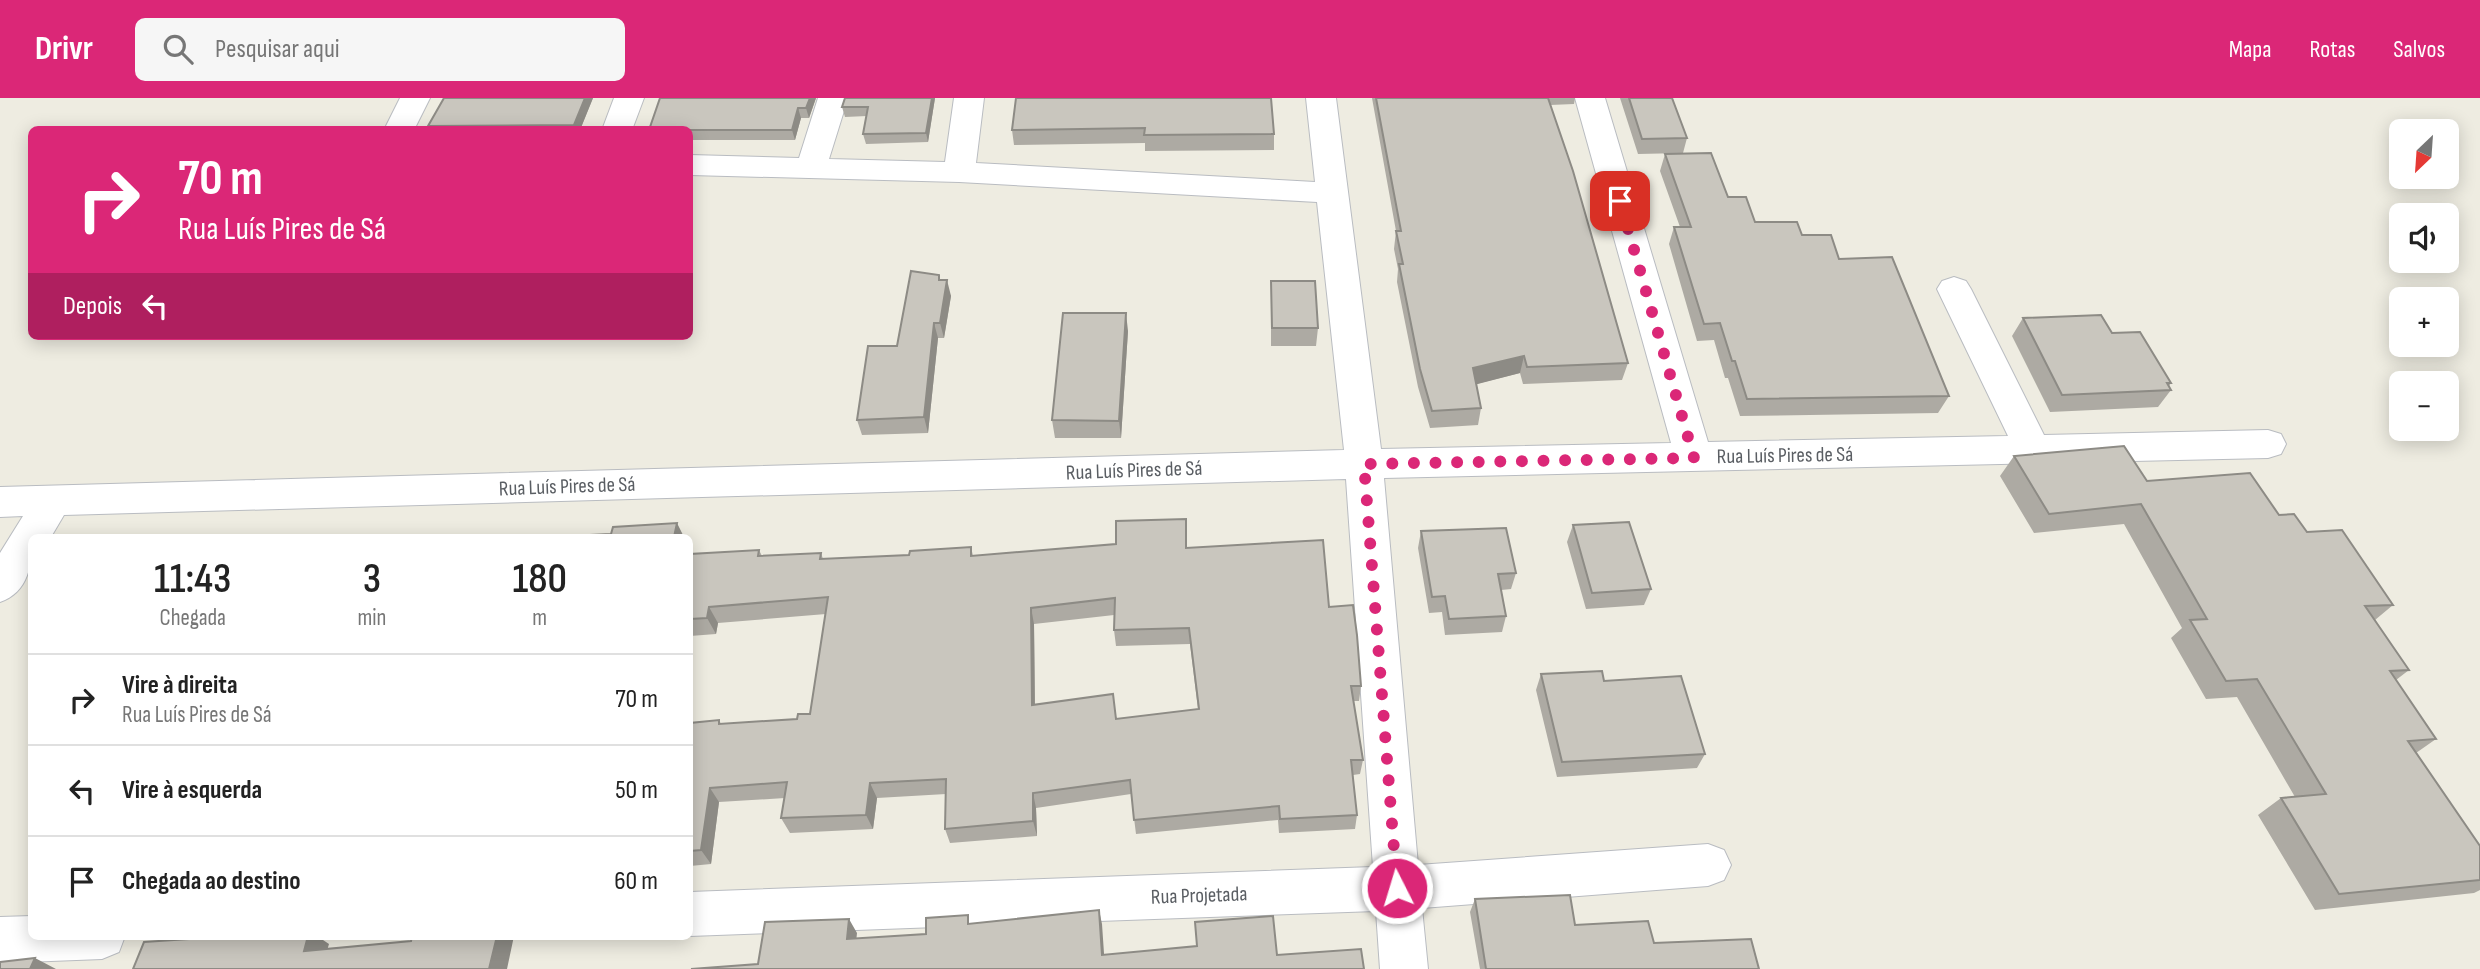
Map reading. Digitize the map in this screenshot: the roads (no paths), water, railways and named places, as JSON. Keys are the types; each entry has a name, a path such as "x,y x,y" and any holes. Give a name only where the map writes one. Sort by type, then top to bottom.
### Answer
{"street":[{"path":"400,126 415,98"},
{"path":"618,126 629,98"},
{"path":"810,170 833,98"},
{"path":"959,172 970,98"},
{"path":"1321,98 1364,464 1404,969"},
{"path":"1590,98 1694,458"},
{"path":"693,165 959,172 1332,192"},
{"path":"1954,289 2033,449"},
{"name":"Rua Luís Pires de Sá","path":"0,502 1364,464 2268,444"},
{"path":"32,534 53,501"},
{"path":"0,586 28,541"},
{"name":"Rua Projetada","path":"693,914 1397,888 1708,865"},
{"path":"0,940 28,939"}]}
